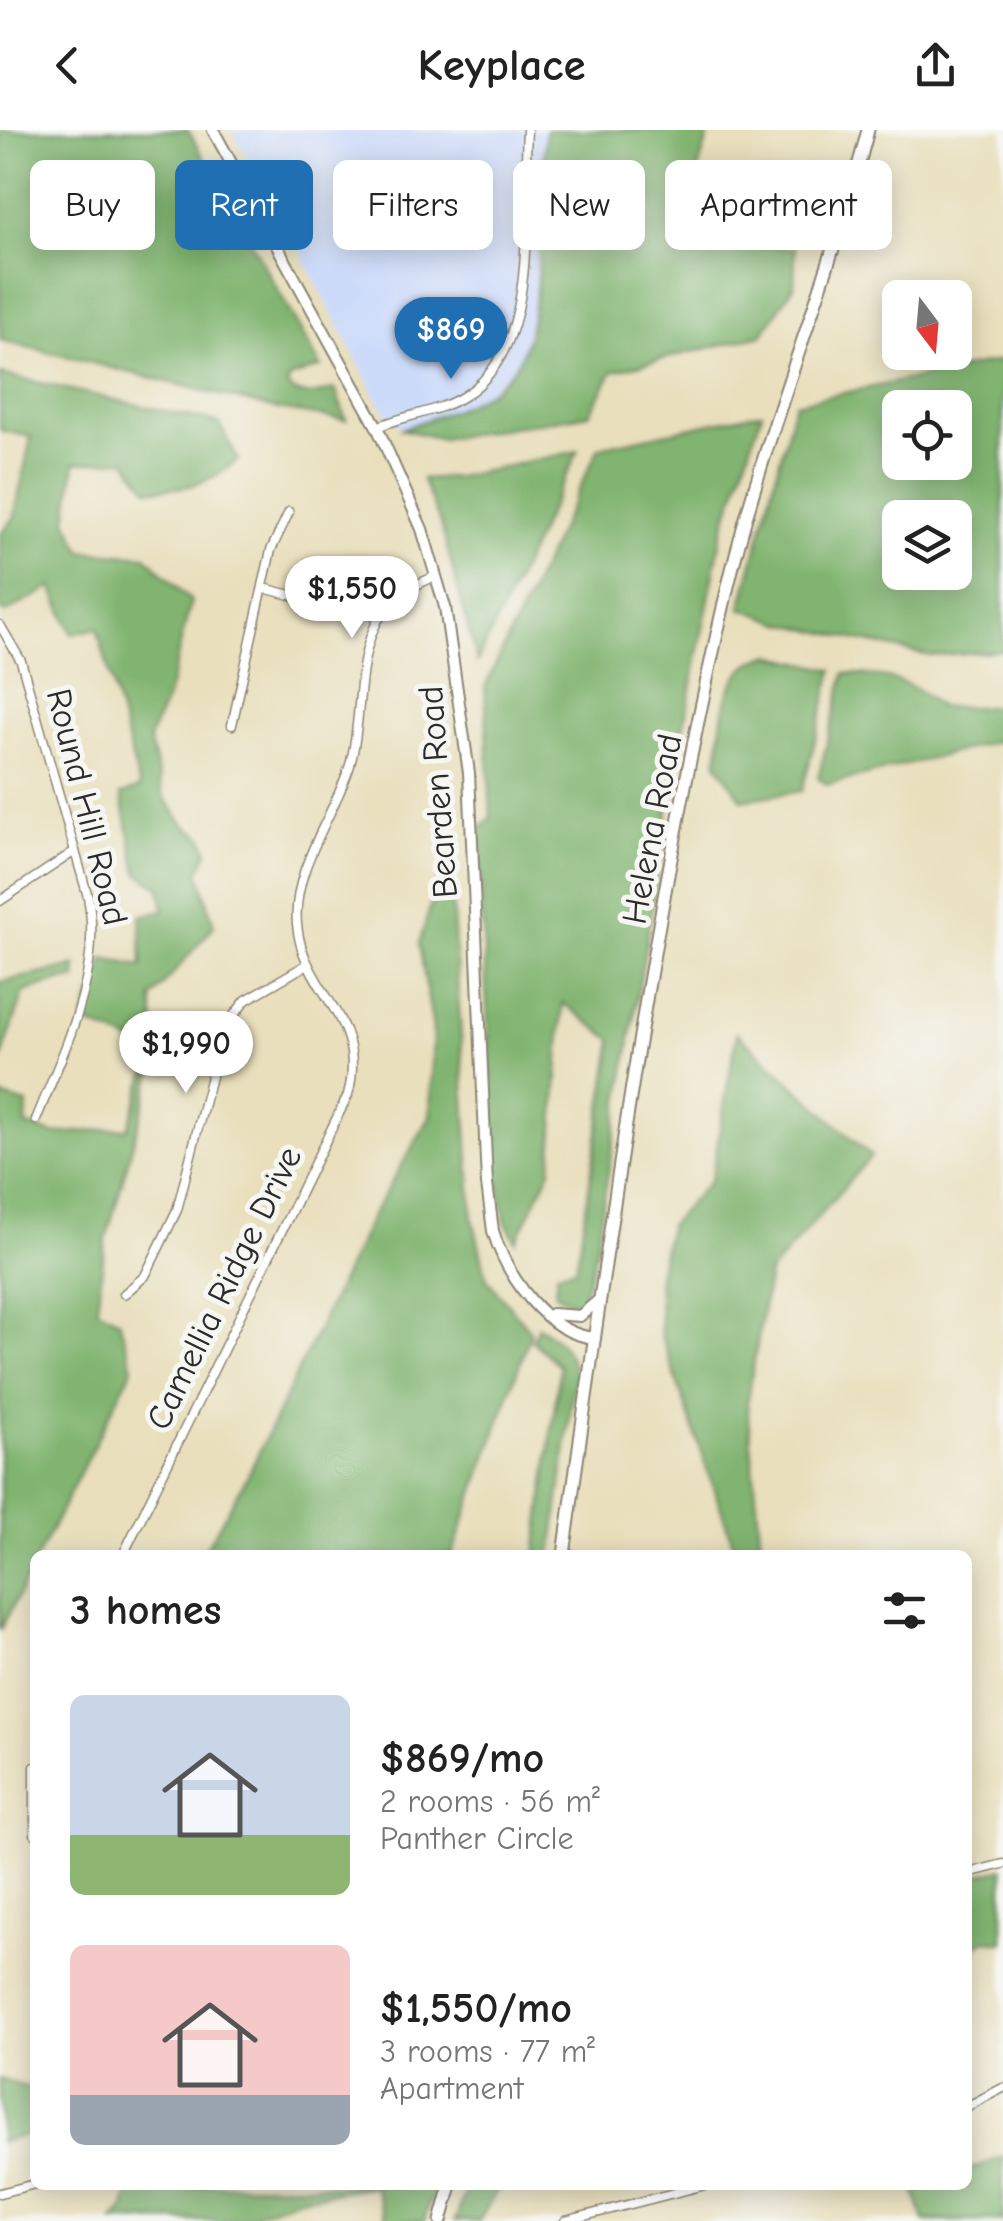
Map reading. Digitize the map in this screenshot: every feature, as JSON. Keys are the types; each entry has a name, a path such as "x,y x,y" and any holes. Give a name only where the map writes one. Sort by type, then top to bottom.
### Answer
{"main road":[{"name":"Helena Road","path":"565,1550 641,1029 728,588 772,434 841,230 868,130"},
{"path":"441,2221 450,2190"}],"street":[{"name":"Bearden Road","path":"213,130 377,427 407,491 436,576 456,664 468,758 490,1220 512,1276 547,1312 579,1334 595,1338"},
{"path":"377,427 467,395 502,358 518,315 527,130"},
{"path":"232,725 276,536 289,512"},
{"path":"263,588 380,617 399,595 436,576"},
{"name":"Camellia Ridge Drive","path":"124,1550 348,1095 353,1058 348,1033 308,964 297,925 298,895 350,762 372,637 380,617"},
{"name":"Round Hill Road","path":"0,624 21,661 92,914 90,970 36,1120"},
{"path":"0,901 75,850"},
{"path":"124,1294 146,1276 177,1210 223,1029 246,1000 308,964"},
{"path":"547,1312 580,1316 600,1299"},
{"path":"972,1872 1003,1864"},
{"path":"972,2104 1003,2088"},
{"path":"0,2193 30,2185"},
{"path":"565,2221 686,2190"}],"shaded area":[{"path":"231,130 546,130 544,160 513,160 513,250 538,250 533,316 516,366 475,401 402,429 380,405 299,250 313,250 313,160 249,160"}],"green space":[{"path":"0,130 188,130 205,160 175,160 175,250 255,250 321,367 290,378 287,386 310,395 335,389 346,420 272,408 0,340"},
{"path":"546,130 710,130 701,160 665,160 665,250 795,250 794,286 762,335 613,371 589,414 441,439 402,429 478,398 515,366 532,320 540,250 645,250 645,160 545,160"},
{"path":"1003,360 1003,650 930,656 782,623 741,608 795,403 955,370 972,370 972,366"},
{"path":"0,374 219,423 238,460 206,480 162,489 148,489 126,460 75,463 67,520 82,551 146,556 191,601 167,698 149,738 163,795 183,824 203,837 208,852 199,872 214,926 152,998 158,1054 105,1243 97,1308 119,1320 133,1368 41,1550 30,1550 30,1572 0,1631 0,1096 27,1104 26,1125 53,1134 128,1128 154,1051 83,1022 104,959 142,966 141,916 164,910 160,888 138,873 121,795 140,788 97,628 72,634 52,587 5,613 0,610 0,534 14,518 31,437 0,430"},
{"path":"762,412 722,532 674,775 594,1259 582,1300 570,1302 555,1294 557,1272 576,1268 613,1040 563,1003 551,1170 516,1241 505,1221 495,1163 478,831 491,818 485,687 599,447"},
{"path":"578,451 477,662 441,525 422,479 457,477"},
{"path":"770,655 833,670 802,791 742,800 717,763 727,697 742,671"},
{"path":"845,673 907,684 939,707 1003,707 1003,740 827,785 818,778"},
{"path":"450,870 473,1219 487,1279 531,1332 454,1550 205,1550 248,1475 374,1212 430,1117 433,1029 419,944 439,878"},
{"path":"77,966 76,980 24,992 0,1063 0,982"},
{"path":"737,1033 871,1156 769,1273 747,1403 762,1550 735,1550 661,1335 658,1274 669,1225 711,1180"},
{"path":"538,1326 552,1336 563,1346 575,1376 553,1550 537,1550 560,1366 532,1341"},
{"path":"1003,1868 1003,1942 985,1940 972,1949 972,1876"},
{"path":"0,2079 30,2088 30,2134 0,2142"},
{"path":"1003,2157 1003,2221 924,2221 914,2190 972,2190 972,2169"},
{"path":"130,2190 349,2190 299,2198 238,2221 114,2221 125,2208"},
{"path":"375,2190 434,2190 424,2221 387,2221"},
{"path":"466,2190 497,2190 479,2221 455,2221"}]}
